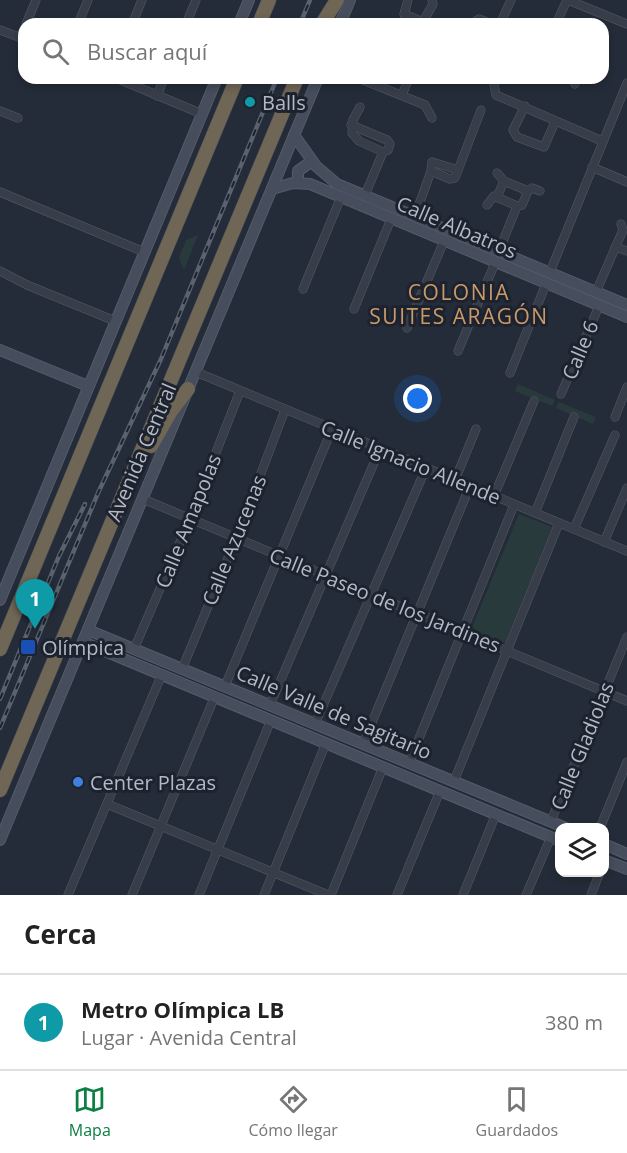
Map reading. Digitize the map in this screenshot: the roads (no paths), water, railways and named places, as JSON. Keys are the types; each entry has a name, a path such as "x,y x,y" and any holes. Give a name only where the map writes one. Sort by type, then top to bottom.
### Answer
{"highway":[{"path":"262,18 269,0"},
{"path":"323,18 330,0"},
{"path":"325,18 337,0"},
{"path":"0,649 235,84"},
{"name":"Avenida Central","path":"0,790 294,84"},
{"path":"131,476 171,411 188,389"}],"street":[{"path":"28,18 36,0"},
{"path":"80,18 88,0"},
{"path":"134,18 142,0"},
{"path":"188,18 196,0"},
{"path":"242,18 249,0"},
{"path":"342,18 350,0"},
{"path":"408,0 404,14 414,18"},
{"path":"425,18 433,4 432,0"},
{"path":"503,18 511,0"},
{"path":"559,18 568,0 627,24"},
{"path":"0,30 18,37"},
{"path":"550,272 627,83"},
{"path":"130,84 202,114"},
{"path":"157,96 162,84"},
{"path":"0,600 214,84"},
{"name":"Avenida Central","path":"0,840 315,84"},
{"path":"381,84 429,108 432,118"},
{"path":"402,95 407,84"},
{"path":"495,84 496,95 553,117 555,122 602,141"},
{"path":"525,106 513,130 516,137 544,147 555,122"},
{"path":"360,107 351,125 352,133 357,140 383,152"},
{"path":"415,216 433,162 458,170 481,110"},
{"path":"0,111 18,118"},
{"path":"351,125 388,141 389,148 383,152 365,195"},
{"name":"Calle Albatros","path":"294,135 312,161 330,179 627,305"},
{"path":"298,183 298,171 312,161"},
{"path":"592,167 627,182"},
{"path":"497,172 504,181 528,191"},
{"path":"497,197 504,181"},
{"name":"Calle Albatros","path":"272,189 298,183 310,184 627,317"},
{"path":"487,205 491,198 497,197 522,206 528,191 532,188 540,191"},
{"path":"0,192 144,252"},
{"path":"303,289 341,197"},
{"path":"499,251 517,206"},
{"path":"354,309 392,219"},
{"path":"596,292 624,228"},
{"path":"407,328 444,241"},
{"path":"615,246 627,251"},
{"path":"458,351 495,263"},
{"path":"0,271 27,285 115,321"},
{"path":"510,373 546,284"},
{"name":"Calle 6","path":"561,394 599,306"},
{"path":"0,350 88,386"},
{"name":"Calle Ignacio Allende","path":"196,372 627,551"},
{"path":"615,417 627,387"},
{"name":"Calle Amapolas","path":"134,649 190,519 240,391"},
{"path":"494,496 534,401"},
{"name":"Calle Azucenas","path":"182,669 285,410"},
{"path":"535,513 574,417"},
{"path":"225,686 332,429"},
{"path":"454,480 476,429"},
{"path":"574,529 615,435"},
{"path":"270,705 380,449"},
{"path":"315,724 426,468"},
{"path":"363,744 470,486"},
{"path":"604,542 627,488"},
{"name":"Calle Paseo de los Jardines","path":"143,499 325,577 627,701"},
{"path":"409,763 514,504"},
{"path":"454,782 559,523"},
{"name":"Calle Valle de Sagitario","path":"88,630 555,823"},
{"name":"Calle Gladiolas","path":"551,821 627,637"},
{"name":"Calle Valle de Sagitario","path":"83,642 555,839"},
{"path":"68,895 162,674"},
{"path":"132,895 215,696"},
{"path":"199,895 271,720"},
{"path":"264,895 326,743"},
{"path":"602,823 627,762"},
{"path":"107,804 329,895 383,766"},
{"path":"397,895 440,791"},
{"path":"463,895 496,814"},
{"path":"526,895 555,839"},
{"path":"609,846 627,854"},
{"path":"609,862 627,869"},
{"path":"591,895 598,877"}],"railway":[{"path":"302,18 310,0"},
{"path":"0,728 98,493 161,359 275,84"},
{"path":"0,699 59,556 85,504"}],"place":[{"name":"Balls","path":"250,102"},
{"name":"Metro Olímpica LB","path":"35,629"},
{"name":"Olímpica","path":"28,647"},
{"name":"Center Plazas","path":"78,782"}],"district":[{"name":"COLONIA SUITES ARAGÓN","path":"459,304"}]}
